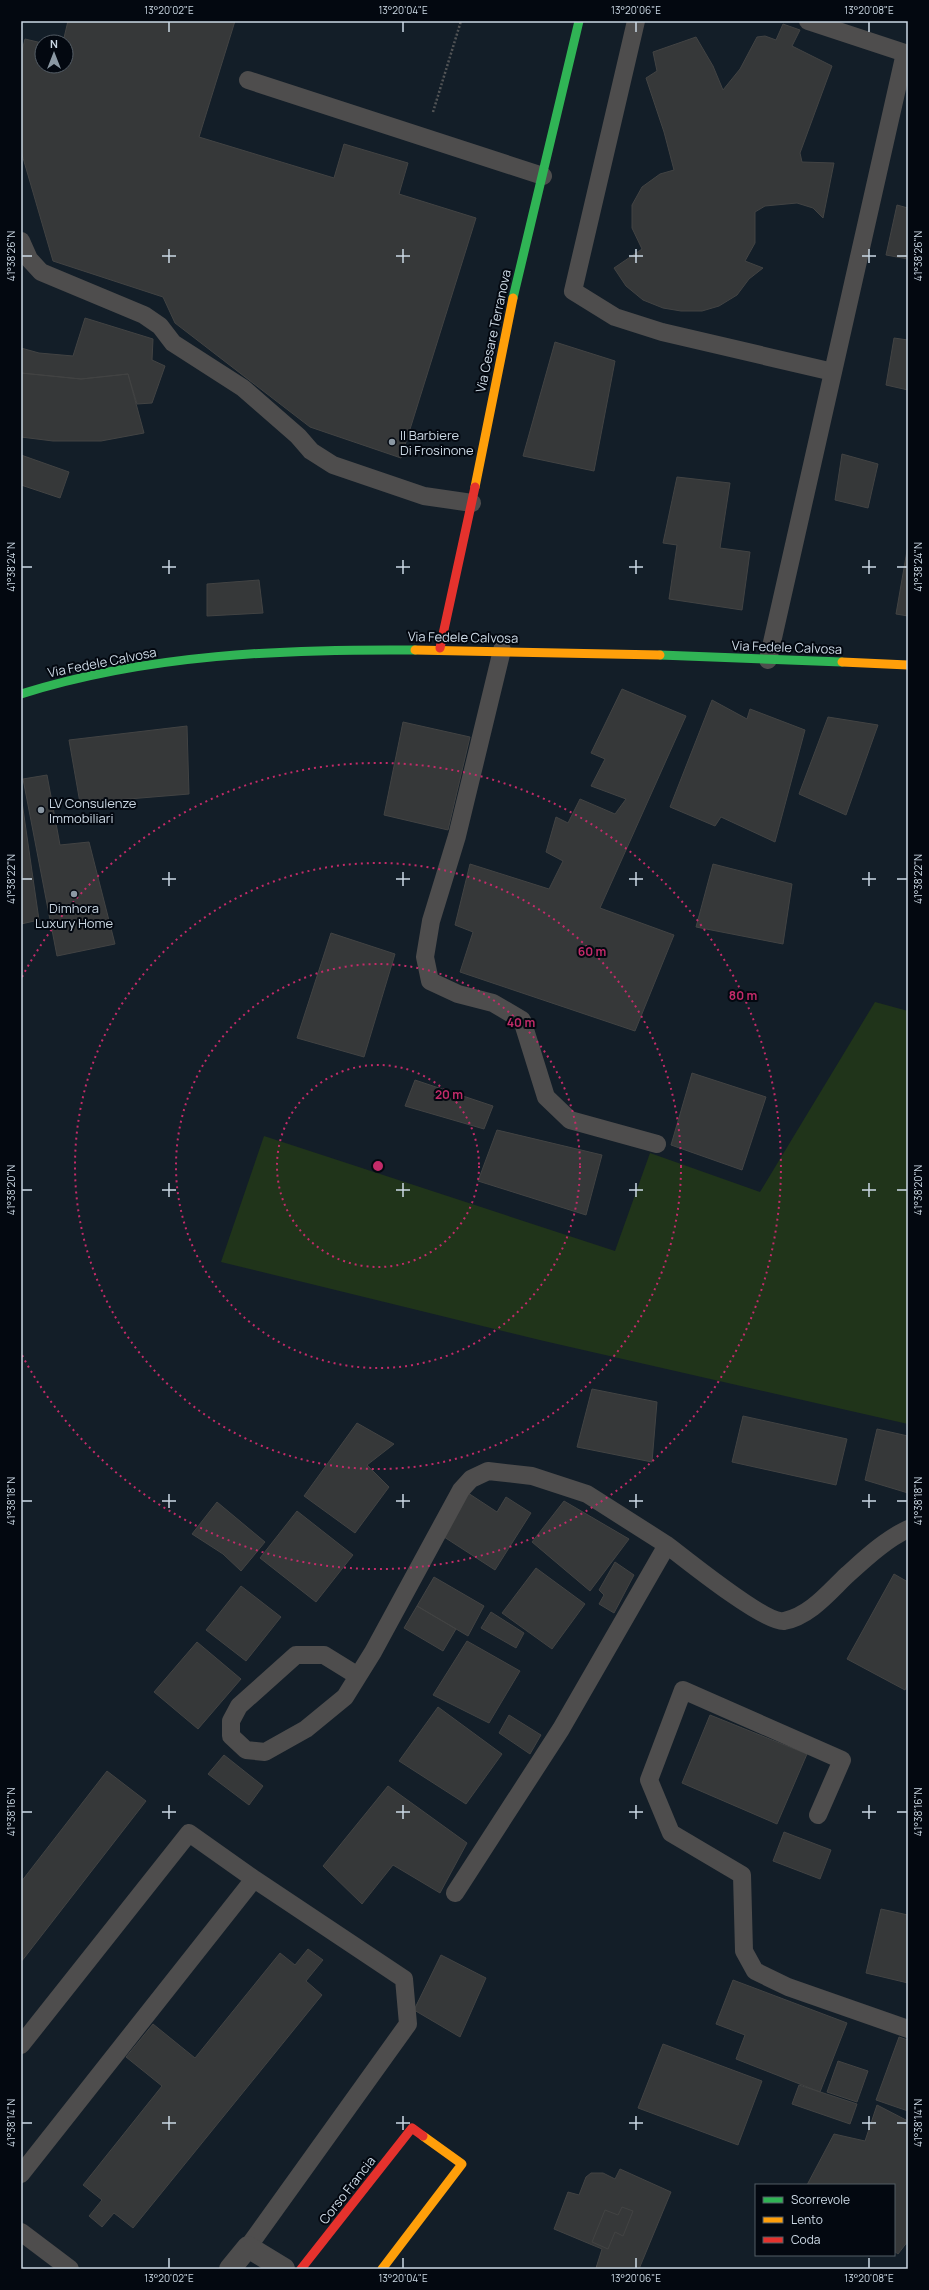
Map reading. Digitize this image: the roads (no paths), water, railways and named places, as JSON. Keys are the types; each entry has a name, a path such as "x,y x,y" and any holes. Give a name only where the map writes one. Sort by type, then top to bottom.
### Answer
{"street":[{"name":"Via Cesare Terranova","path":"440,648 472,504 510,311 579,21"},
{"name":"Via Fedele Calvosa","path":"21,694 40,687 126,668 246,654 440,648 908,665"},
{"name":"Corso Francia","path":"301,2269 412,2128 462,2164 382,2269"},
{"path":"230,2269 248,2247 284,2269"}],"lane":[{"path":"636,21 573,291 616,317 662,332 833,372"},
{"path":"768,660 905,53 808,21"},
{"path":"248,80 543,176"},
{"path":"21,241 29,259 42,272 144,315 160,326 173,343 243,388 298,436 311,451 333,465 424,496 472,504"},
{"path":"502,650 457,836 431,921 425,957 430,981 458,994 493,1003 522,1020 546,1097 570,1120 657,1144"},
{"path":"358,1676 324,1655 296,1655 238,1706 231,1721 231,1736 246,1750 265,1752 306,1728 345,1697 373,1652 461,1490 471,1479 488,1471 532,1476 587,1494 667,1545 759,1613 782,1622 804,1614 868,1557 897,1534 908,1530"},
{"path":"455,1893 561,1729 667,1545"},
{"path":"818,1815 842,1760 683,1690 650,1780 671,1833 742,1875 744,1951 755,1971 788,1987 908,2029"},
{"path":"21,2045 189,1833 254,1879 404,1979 408,2024 248,2247"},
{"path":"21,2174 254,1879"},
{"path":"21,2232 70,2269"}],"place":[{"name":"Il Barbiere Di Frosinone","path":"392,442"},
{"name":"LV Consulenze Immobiliari","path":"41,810"},
{"name":"Dimhora Luxury Home","path":"74,894"}]}
